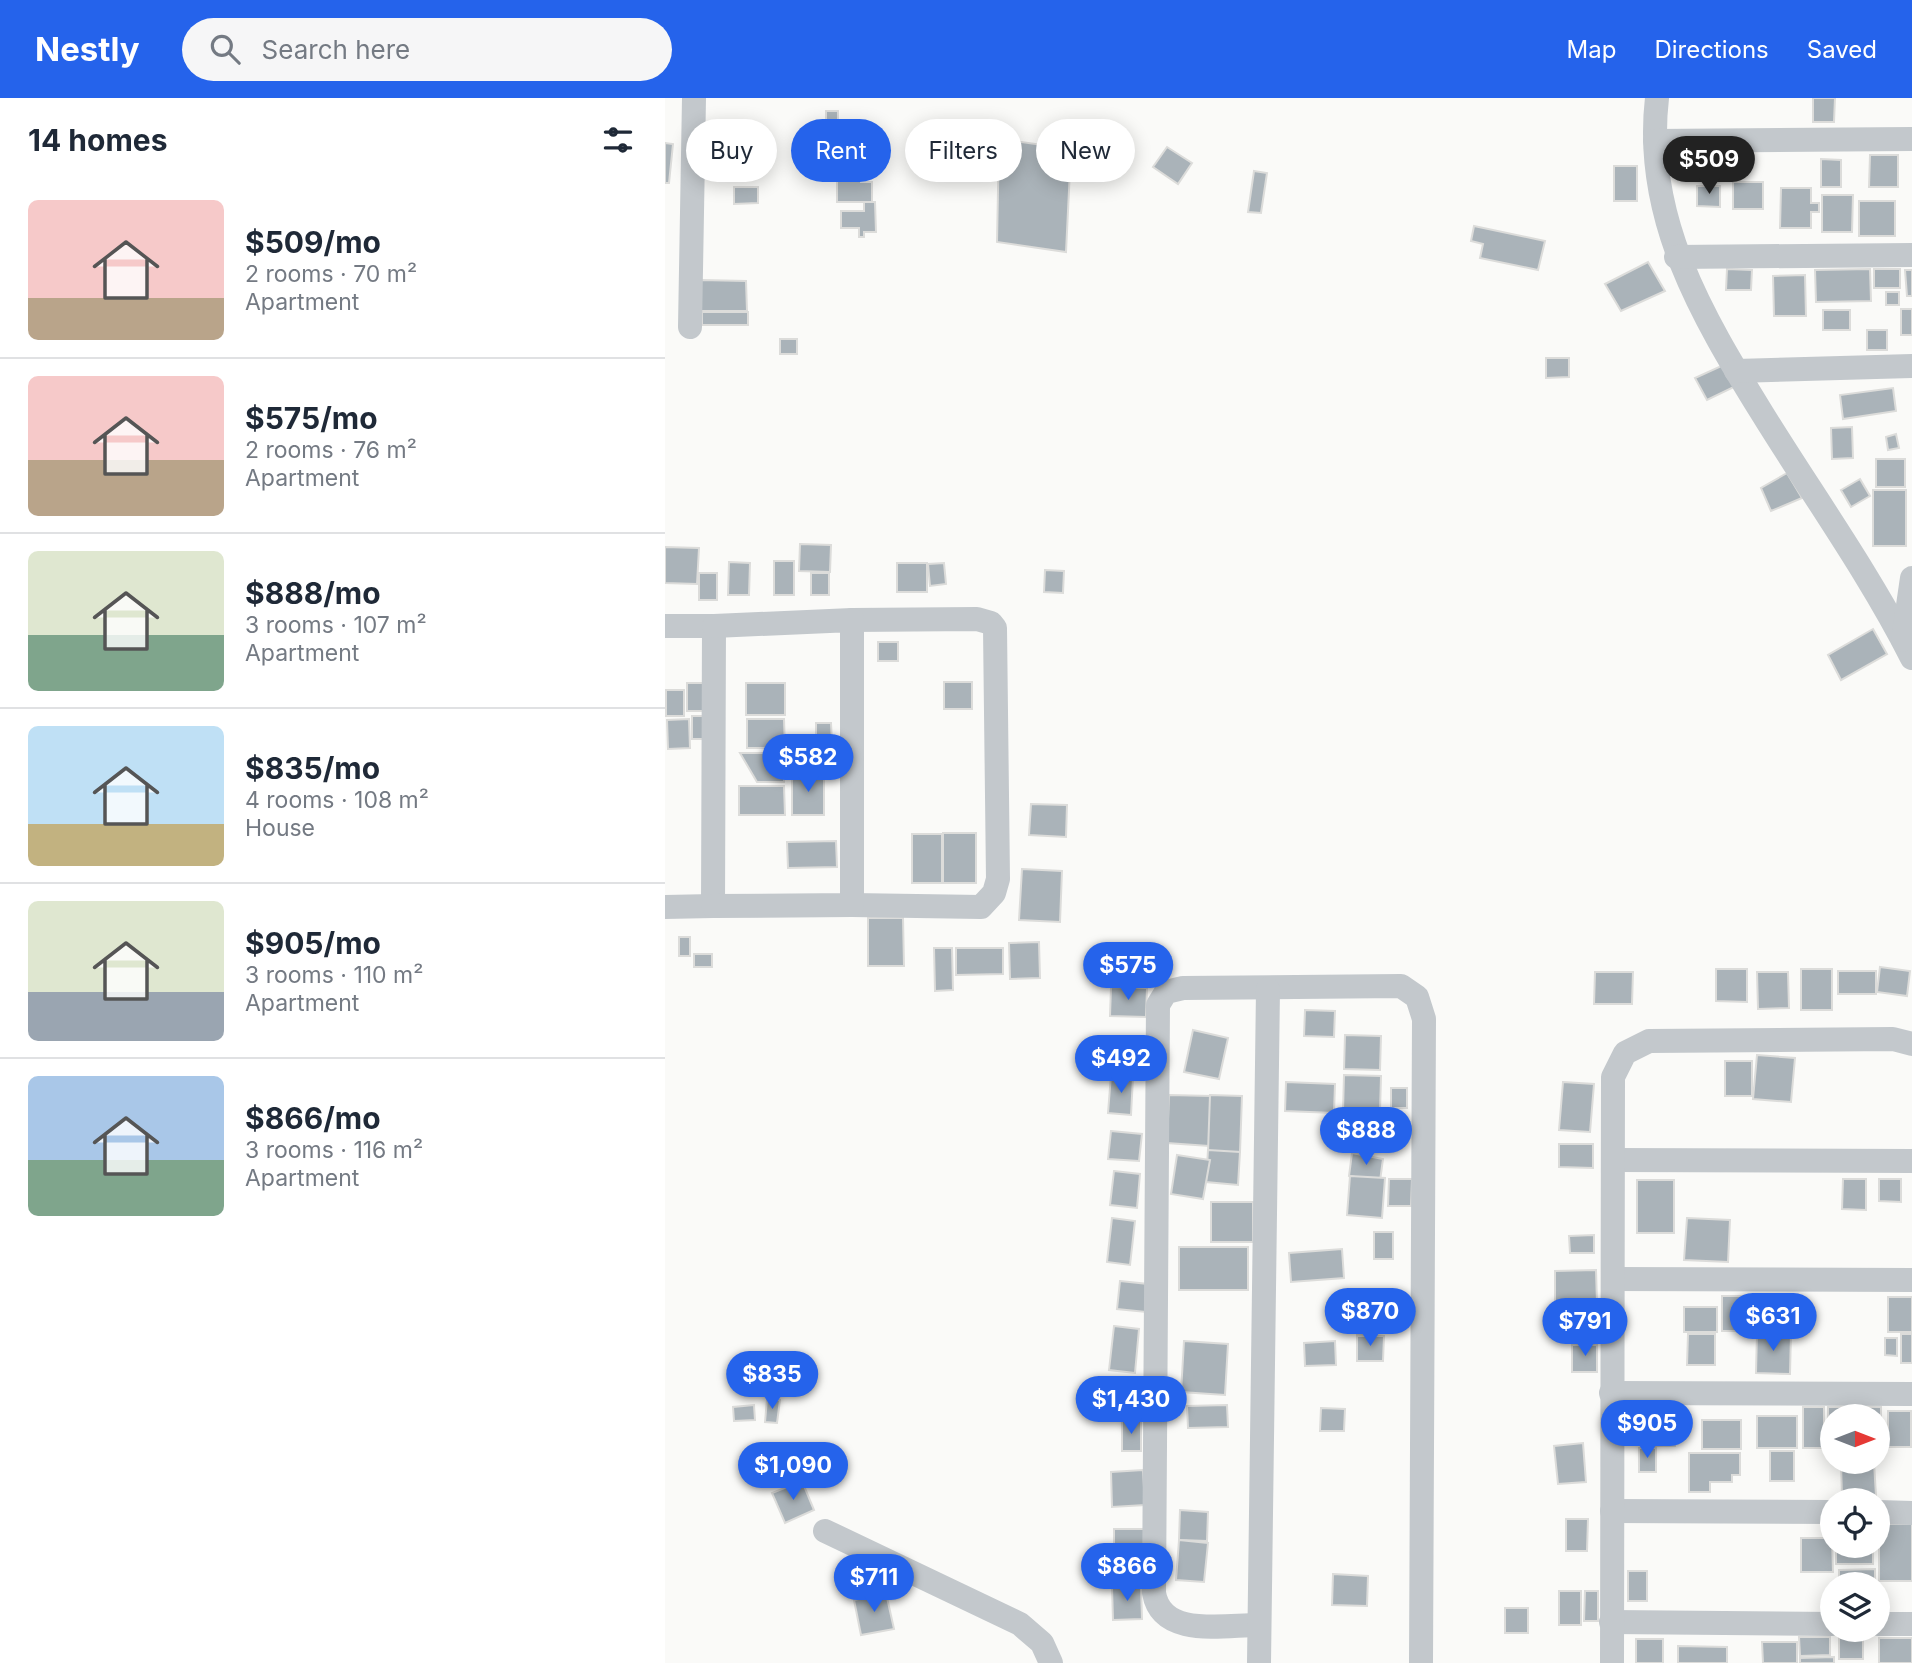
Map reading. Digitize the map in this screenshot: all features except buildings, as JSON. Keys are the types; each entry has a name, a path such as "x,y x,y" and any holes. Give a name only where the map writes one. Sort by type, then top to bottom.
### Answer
{"street":[{"path":"689,327 694,98"},
{"path":"1657,98 1655,141 1658,181 1677,257 1701,310 1907,649"},
{"path":"1655,141 1912,139"},
{"path":"1677,257 1912,254"},
{"path":"1736,371 1912,366"},
{"path":"1907,649 1912,578"},
{"path":"852,620 852,905"},
{"path":"665,626 852,620 977,620 991,623 995,628 998,852 998,879 994,893 981,907 665,907"},
{"path":"713,906 714,626"},
{"path":"1258,1625 1178,1624 1161,1612 1154,1593 1156,1017 1161,998 1174,989 1401,986 1410,990 1422,1006 1421,1663"},
{"path":"1259,1663 1268,989"},
{"path":"1612,1663 1613,1077 1625,1053 1636,1045 1680,1039 1893,1039 1912,1044"},
{"path":"1614,1160 1912,1161"},
{"path":"1613,1279 1912,1280"},
{"path":"1611,1393 1912,1394"},
{"path":"1612,1511 1820,1512"},
{"path":"1890,1513 1912,1513"},
{"path":"825,1531 1020,1624 1042,1643 1051,1663"},
{"path":"1611,1622 1820,1624"},
{"path":"1890,1624 1912,1624"}]}
